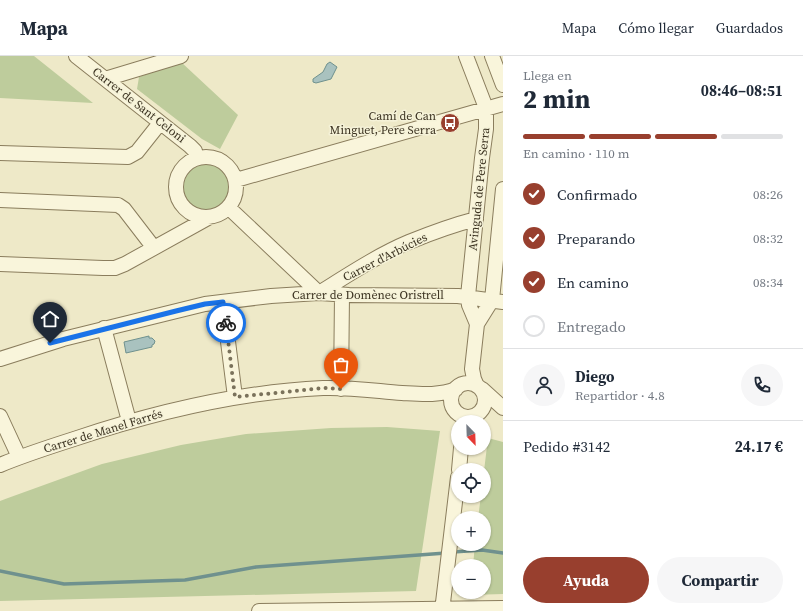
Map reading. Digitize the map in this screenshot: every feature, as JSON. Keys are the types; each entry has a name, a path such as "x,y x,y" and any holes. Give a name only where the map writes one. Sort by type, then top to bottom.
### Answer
{"street":[{"name":"Carrer de Sant Celoni","path":"76,56 190,146 195,152 196,158"},
{"path":"105,79 181,56"},
{"name":"Avinguda de Pere Serra","path":"466,56 486,108 486,129 468,296 469,305 477,324 472,369 474,379 479,387"},
{"path":"492,56 503,84"},
{"path":"236,180 503,104"},
{"path":"0,153 128,157 138,152 160,123"},
{"path":"196,158 215,158 222,161 231,169 236,180 237,193 235,199 229,208 214,217 199,217 190,213 180,203 176,193 176,183 180,172 185,166 196,158"},
{"name":"Avinguda de Pere Serra","path":"477,324 497,301 503,189"},
{"path":"0,200 118,206 124,209 154,248"},
{"path":"229,208 319,293"},
{"path":"0,264 115,268 125,264 208,218"},
{"name":"Carrer d'Arbúcies","path":"319,293 367,264 408,242 450,226 476,219"},
{"name":"Carrer de Domènec Oristrell","path":"0,359 104,328 205,304 271,296 319,293 342,295 468,296 497,301"},
{"path":"341,389 342,295"},
{"path":"223,302 235,397"},
{"path":"104,328 129,421"},
{"path":"457,415 451,399 458,387 466,380 472,369"},
{"path":"458,387 465,383 472,383 479,387 503,408"},
{"name":"Carrer de Manel Farrés","path":"0,465 18,457 129,421 157,413 235,397 324,388 423,394 447,392 458,387"},
{"path":"477,415 485,406 486,399 479,387"},
{"name":"Carrer de Manel Farrés","path":"423,394 437,399 457,415"},
{"path":"477,415 486,408 503,408"},
{"path":"0,416 18,457"},
{"path":"442,610 455,503"},
{"path":"259,611 442,610 503,608"}],"green space":[{"path":"0,56 34,56 93,103 0,98"},
{"path":"181,62 238,115 220,149 202,139 137,89 139,77"},
{"path":"202,164 212,164 224,171 231,183 231,193 224,205 212,212 202,212 194,208 187,201 183,193 183,183 187,175 194,168"},
{"path":"387,427 440,431 416,591 0,601 0,501 102,464 181,445 246,434 331,428"},
{"path":"491,439 503,442 503,594 491,594 491,559 474,559 474,551 491,551 491,511 479,511 480,503 491,503 491,463 485,463 486,455 491,455"}],"water":[{"path":"330,62 337,67 331,79 316,83 313,82 313,79 323,72 327,64"},
{"path":"149,336 149,338 152,338 155,341 152,347 126,353 124,342"}],"waterway":[{"path":"453,552 482,550 503,553"},
{"path":"0,571 64,584 185,580 256,567 446,553"}],"way so far":[{"path":"226,323 235,397 324,388 341,389"}],"place":[{"name":"Camí de Can Minguet, Pere Serra","path":"450,123"}],"route":[{"path":"50,343 104,328 205,304 223,302 226,323"}]}
